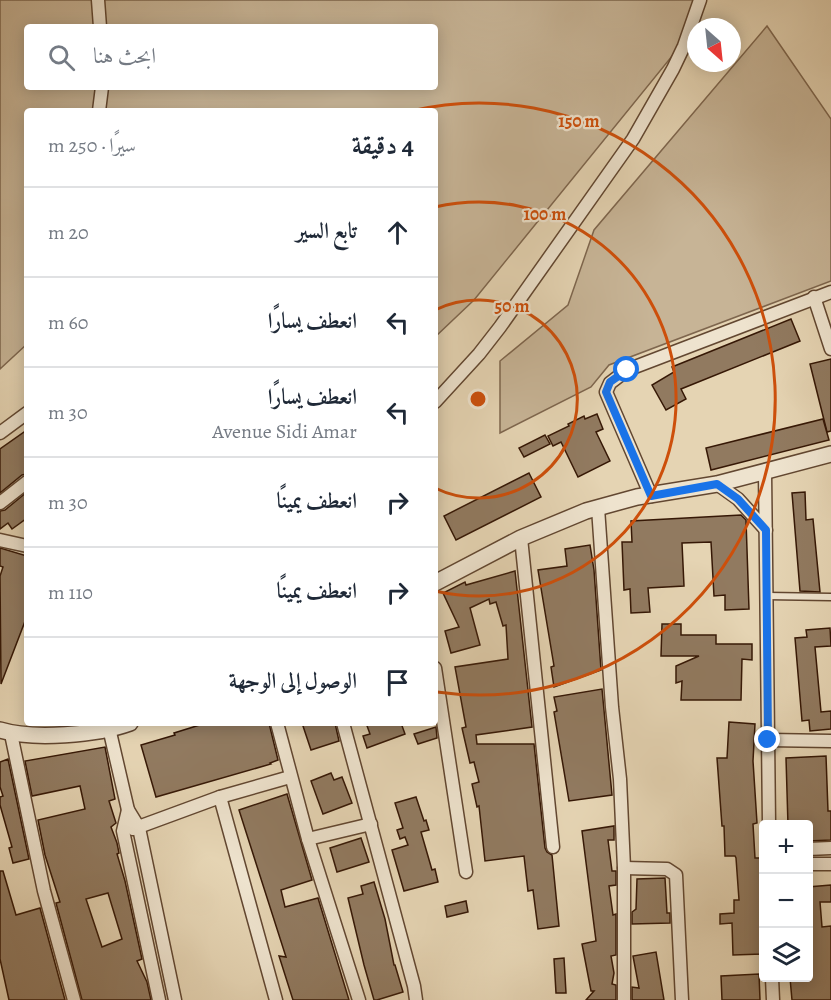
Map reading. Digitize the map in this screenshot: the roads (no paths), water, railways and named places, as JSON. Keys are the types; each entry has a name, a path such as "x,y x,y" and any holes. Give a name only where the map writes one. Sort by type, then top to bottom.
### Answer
{"street":[{"path":"98,0 100,24"},
{"path":"438,399 501,327 633,138 673,69 684,46 700,0"},
{"path":"99,108 102,90"},
{"path":"651,496 606,392 610,382 627,370 831,292"},
{"path":"814,297 831,349"},
{"path":"0,433 24,415"},
{"path":"438,581 521,538 586,511 717,484 831,454"},
{"path":"765,472 770,820"},
{"path":"0,503 24,484"},
{"path":"717,484 738,499 766,530"},
{"path":"598,508 612,707 620,779 624,868 624,1000"},
{"path":"521,538 554,847"},
{"path":"0,540 24,545"},
{"path":"438,688 466,872"},
{"path":"74,1000 44,891 6,732 71,735 117,726"},
{"path":"278,726 308,839 359,1000"},
{"path":"344,726 416,1000"},
{"path":"109,728 128,810 139,828 175,1000"},
{"path":"768,740 831,741"},
{"path":"123,831 139,828 220,797 290,777"},
{"path":"220,797 276,1000"},
{"path":"128,810 123,831 159,1000"},
{"path":"308,839 371,824"},
{"path":"813,849 831,848"},
{"path":"813,864 831,864"},
{"path":"624,868 667,869 676,876 682,1000"},
{"path":"772,982 772,1000"}],"lane":[{"path":"767,596 831,597"}]}
